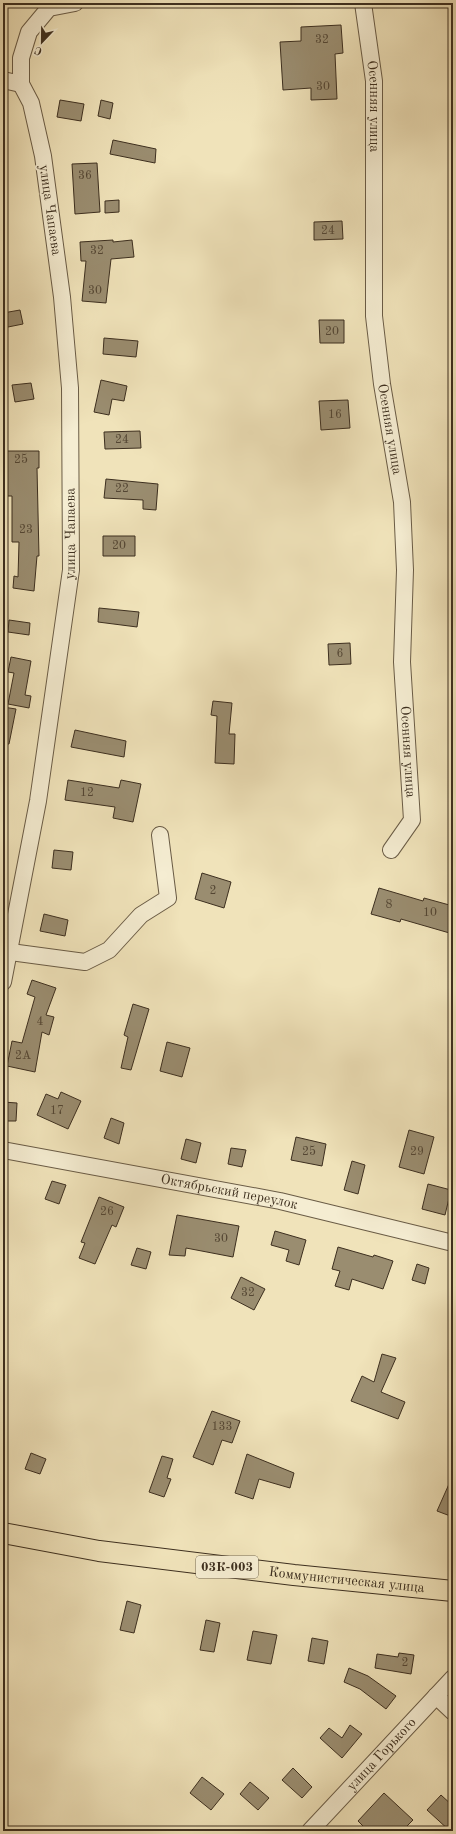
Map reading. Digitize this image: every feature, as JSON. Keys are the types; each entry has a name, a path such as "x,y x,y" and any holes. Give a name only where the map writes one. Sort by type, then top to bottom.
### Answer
{"main road":[{"name":"Коммунистическая улица","path":"3,1533 99,1551 294,1575 453,1591"}],"street":[{"path":"3,80 21,84 21,58 29,32 49,8 76,3"},
{"name":"Осенняя улица","path":"363,3 374,81 374,316 382,384 402,502 405,570 402,662 412,820 391,850"},
{"name":"улица Чапаева","path":"3,982 6,952 38,801 71,570 70,388 62,297 43,156 31,103 21,84"},
{"path":"6,952 85,962 109,950 141,915 168,898 160,835"},
{"name":"Октябрьский переулок","path":"3,1150 280,1201 453,1243"},
{"name":"улица Горького","path":"310,1831 453,1678"},
{"path":"436,1696 453,1712"}],"building":[{"path":"341,25 343,53 335,54 337,99 311,100 311,88 283,90 280,42 301,41 301,27"},
{"path":"60,100 84,104 81,121 57,117"},
{"path":"101,100 113,103 110,119 98,116"},
{"path":"113,140 156,149 155,163 110,154"},
{"path":"97,163 100,212 75,214 72,164"},
{"path":"119,200 119,212 105,213 105,201"},
{"path":"342,221 343,239 314,240 314,222"},
{"path":"113,240 113,242 132,240 134,257 111,259 106,303 82,301 86,261 81,261 80,242"},
{"path":"20,310 23,324 3,328 3,313"},
{"path":"319,320 344,320 344,343 320,343"},
{"path":"104,338 138,341 136,357 103,354"},
{"path":"101,380 127,386 124,401 112,399 109,415 94,412"},
{"path":"31,383 34,399 15,402 12,385"},
{"path":"348,400 350,428 321,430 319,401"},
{"path":"140,431 141,448 105,449 104,432"},
{"path":"4,451 39,451 39,468 37,468 39,556 37,556 34,591 13,588 14,576 18,577 19,542 12,542 12,496 3,496"},
{"path":"106,479 158,484 156,510 143,509 143,500 104,498"},
{"path":"103,536 135,536 135,556 103,556"},
{"path":"99,608 139,612 137,627 98,622"},
{"path":"9,620 30,623 29,635 8,632"},
{"path":"350,643 351,664 329,665 328,644"},
{"path":"11,657 31,661 25,695 31,696 29,708 8,704 14,673 8,672"},
{"path":"213,701 232,703 229,734 235,734 234,764 215,763 217,716 211,715"},
{"path":"3,707 16,709 9,744 3,744"},
{"path":"75,730 126,741 124,757 71,747"},
{"path":"68,780 119,788 121,780 141,784 133,822 113,818 115,807 65,800"},
{"path":"54,850 73,852 71,870 52,868"},
{"path":"202,873 231,882 224,908 195,899"},
{"path":"379,888 423,901 424,898 453,906 453,934 401,919 400,922 371,914"},
{"path":"44,914 68,920 65,936 40,931"},
{"path":"32,980 56,988 46,1015 54,1017 49,1035 42,1032 35,1072 7,1066 12,1041 22,1043 35,997 27,994"},
{"path":"133,1004 149,1009 131,1070 121,1068 128,1037 124,1035"},
{"path":"167,1042 190,1048 182,1077 160,1071"},
{"path":"61,1092 81,1101 68,1129 37,1115 46,1094 58,1099"},
{"path":"3,1102 17,1103 16,1121 3,1121"},
{"path":"111,1118 124,1123 119,1144 104,1138"},
{"path":"409,1130 434,1137 424,1174 399,1167"},
{"path":"296,1137 326,1144 322,1166 291,1160"},
{"path":"186,1139 201,1143 196,1163 181,1159"},
{"path":"231,1148 246,1150 242,1167 228,1164"},
{"path":"352,1161 365,1165 358,1194 344,1190"},
{"path":"52,1181 66,1185 59,1204 45,1199"},
{"path":"428,1184 451,1190 445,1215 422,1209"},
{"path":"99,1197 124,1207 116,1227 112,1225 95,1264 79,1258 85,1243 81,1242"},
{"path":"177,1215 239,1226 233,1257 186,1248 185,1256 169,1255"},
{"path":"275,1231 306,1240 299,1265 286,1261 289,1250 271,1245"},
{"path":"338,1247 393,1261 383,1289 352,1279 349,1290 335,1286 340,1271 332,1269"},
{"path":"137,1248 151,1252 146,1269 131,1265"},
{"path":"417,1264 429,1268 425,1284 412,1280"},
{"path":"241,1277 265,1289 254,1310 231,1298"},
{"path":"382,1354 396,1358 381,1392 405,1402 398,1419 351,1401 362,1376 374,1382"},
{"path":"212,1411 240,1421 232,1443 222,1440 213,1465 193,1457"},
{"path":"31,1453 46,1459 40,1474 25,1469"},
{"path":"247,1454 294,1473 290,1488 259,1479 253,1499 235,1493"},
{"path":"162,1456 173,1459 167,1478 171,1479 164,1497 149,1492"},
{"path":"453,1475 453,1517 437,1511"},
{"path":"127,1601 141,1605 134,1633 120,1630"},
{"path":"206,1620 220,1623 214,1652 200,1650"},
{"path":"253,1631 277,1635 271,1664 247,1660"},
{"path":"312,1638 328,1641 324,1664 308,1661"},
{"path":"399,1653 414,1655 411,1674 375,1668 377,1654 398,1657"},
{"path":"349,1668 368,1676 396,1696 386,1709 360,1689 344,1682"},
{"path":"350,1725 362,1734 342,1758 320,1738 329,1728 342,1738"},
{"path":"293,1768 312,1787 302,1798 282,1780"},
{"path":"202,1777 224,1794 211,1810 190,1793"},
{"path":"250,1782 269,1798 258,1810 240,1794"},
{"path":"384,1793 413,1820 402,1831 368,1831 358,1821"},
{"path":"441,1795 453,1806 453,1831 450,1831 427,1810"}]}
